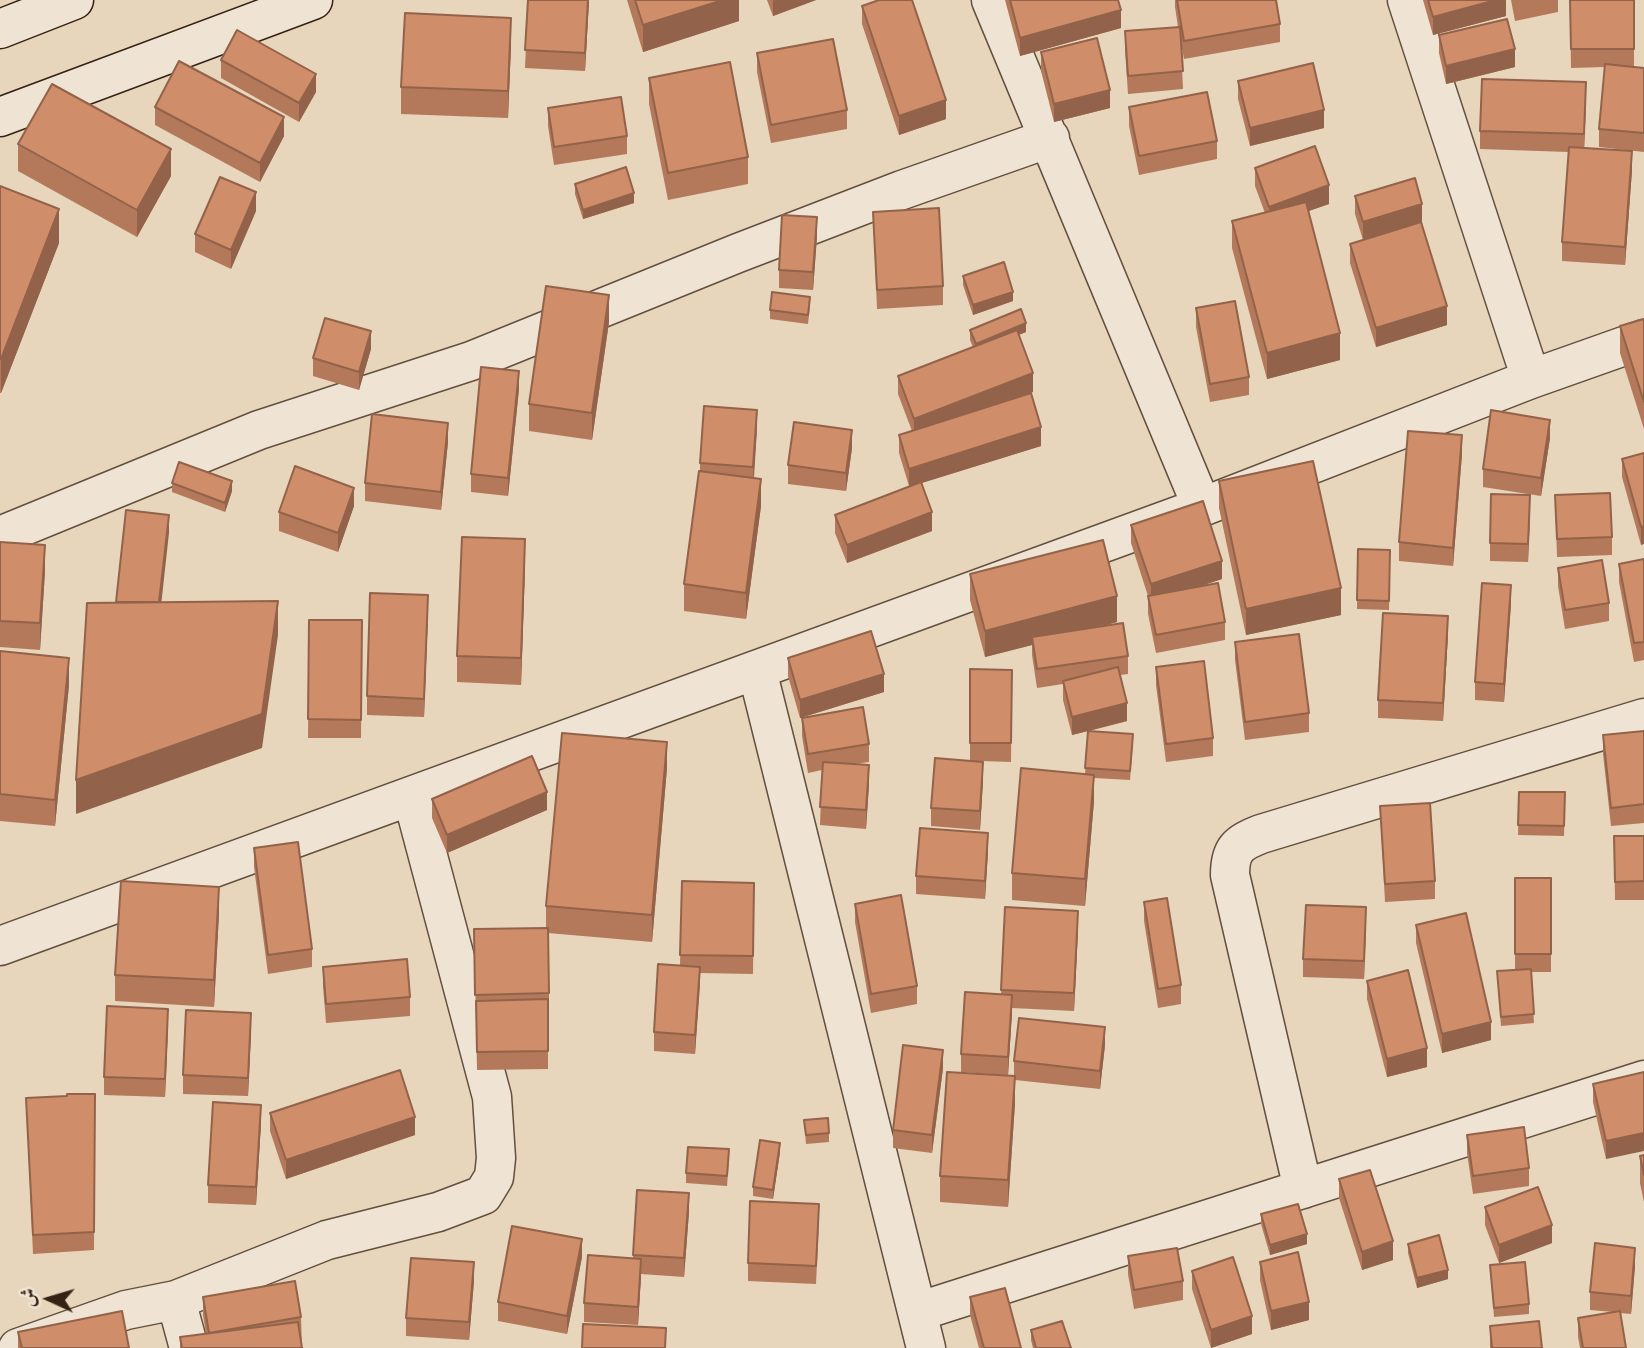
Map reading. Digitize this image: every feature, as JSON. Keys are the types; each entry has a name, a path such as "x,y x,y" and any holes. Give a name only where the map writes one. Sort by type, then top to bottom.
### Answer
{"street":[{"path":"0,29 74,0"},
{"path":"0,117 313,0"},
{"path":"990,0 1050,138 1202,508"},
{"path":"1407,0 1531,379"},
{"path":"0,536 259,430 471,361 851,209 1050,138"},
{"path":"0,946 1202,508 1531,379 1644,339"},
{"path":"757,670 926,1348"},
{"path":"1303,1189 1230,876 1233,851 1244,841 1261,834 1644,718"},
{"path":"18,1348 126,1310 176,1300 327,1240 438,1212 483,1195 494,1177 496,1158 492,1097 412,796"},
{"path":"917,1312 1644,1080"},
{"path":"176,1300 189,1348"}],"building":[{"path":"528,0 588,0 585,53 525,50"},
{"path":"635,0 723,0 643,25"},
{"path":"879,0 912,0 946,100 899,116 862,6"},
{"path":"1010,0 1118,0 1121,10 1020,38"},
{"path":"1177,0 1276,0 1280,24 1184,41"},
{"path":"1428,0 1496,0 1433,17"},
{"path":"1570,0 1634,0 1634,49 1571,49"},
{"path":"405,13 511,18 508,91 401,87"},
{"path":"1507,19 1515,49 1446,66 1439,35"},
{"path":"1180,27 1183,71 1128,76 1125,31"},
{"path":"237,30 316,74 299,103 221,60"},
{"path":"1097,38 1110,90 1054,104 1041,52"},
{"path":"833,39 847,110 771,125 757,53"},
{"path":"179,61 284,117 260,163 155,107"},
{"path":"730,62 748,157 668,173 649,78"},
{"path":"1313,63 1324,110 1250,128 1238,81"},
{"path":"1605,64 1644,68 1644,133 1599,129"},
{"path":"1482,79 1586,82 1584,134 1480,131"},
{"path":"52,84 171,149 137,210 18,144"},
{"path":"1207,92 1217,141 1139,156 1129,107"},
{"path":"621,97 627,136 554,147 548,108"},
{"path":"1315,146 1329,185 1269,207 1255,168"},
{"path":"1569,147 1632,151 1625,247 1562,242"},
{"path":"626,167 634,193 583,210 575,184"},
{"path":"220,177 256,192 231,250 195,234"},
{"path":"1415,178 1422,204 1363,222 1355,196"},
{"path":"0,186 59,209 1,359 0,359"},
{"path":"1306,202 1340,333 1267,353 1232,221"},
{"path":"939,208 943,286 877,290 873,212"},
{"path":"782,215 817,217 813,272 779,270"},
{"path":"1421,222 1447,306 1376,328 1350,244"},
{"path":"1004,262 1013,292 973,305 963,276"},
{"path":"546,286 609,295 592,413 529,404"},
{"path":"772,292 810,297 808,315 770,310"},
{"path":"1235,301 1249,377 1210,384 1196,308"},
{"path":"1021,309 1026,323 976,344 970,330"},
{"path":"325,318 371,331 359,372 313,358"},
{"path":"1644,319 1644,402 1620,326"},
{"path":"1017,330 1033,373 914,419 898,376"},
{"path":"481,367 519,371 508,478 471,474"},
{"path":"1031,393 1041,427 909,469 899,435"},
{"path":"704,406 757,410 753,467 700,463"},
{"path":"1491,410 1550,420 1541,478 1483,469"},
{"path":"372,414 448,423 441,492 365,483"},
{"path":"794,422 852,430 846,473 788,465"},
{"path":"1408,431 1462,435 1453,548 1399,542"},
{"path":"1644,453 1644,526 1641,527 1622,459"},
{"path":"1313,461 1341,588 1246,609 1219,481"},
{"path":"179,462 232,481 225,503 172,483"},
{"path":"295,466 354,488 338,533 279,512"},
{"path":"699,471 761,479 746,593 684,584"},
{"path":"921,482 932,512 847,545 835,515"},
{"path":"1610,493 1612,537 1557,539 1555,495"},
{"path":"1491,494 1530,495 1528,544 1490,543"},
{"path":"1203,501 1222,561 1151,584 1131,525"},
{"path":"126,510 169,515 159,602 116,602"},
{"path":"462,537 525,539 521,658 457,656"},
{"path":"1103,540 1117,596 985,631 970,574"},
{"path":"0,542 45,545 40,623 0,621"},
{"path":"1358,549 1390,550 1389,601 1357,600"},
{"path":"1644,559 1644,642 1634,643 1619,564"},
{"path":"1602,560 1609,603 1565,610 1558,568"},
{"path":"1218,583 1225,622 1156,635 1148,596"},
{"path":"1482,583 1511,585 1504,684 1475,682"},
{"path":"370,593 428,595 424,699 367,696"},
{"path":"278,601 262,714 76,780 87,603"},
{"path":"1383,613 1448,616 1443,703 1378,700"},
{"path":"309,620 362,620 361,720 308,719"},
{"path":"1123,623 1128,656 1037,669 1032,637"},
{"path":"871,631 884,674 800,700 788,658"},
{"path":"1299,634 1309,713 1245,722 1235,642"},
{"path":"0,651 69,658 55,800 0,794"},
{"path":"1204,661 1213,738 1166,744 1156,667"},
{"path":"1118,667 1127,703 1072,717 1063,681"},
{"path":"970,669 1012,670 1011,743 970,743"},
{"path":"863,707 869,744 808,754 802,718"},
{"path":"1088,731 1133,734 1130,771 1085,768"},
{"path":"1644,731 1644,804 1611,808 1603,735"},
{"path":"562,733 667,742 652,915 546,906"},
{"path":"532,756 547,792 447,835 432,799"},
{"path":"935,758 983,762 980,811 931,808"},
{"path":"823,762 869,765 866,810 820,807"},
{"path":"1021,768 1094,775 1085,879 1012,873"},
{"path":"1519,792 1565,792 1564,826 1518,825"},
{"path":"1430,803 1435,881 1385,884 1380,806"},
{"path":"920,828 988,833 985,881 916,876"},
{"path":"1614,836 1644,836 1644,881 1615,882"},
{"path":"298,842 312,949 268,955 254,848"},
{"path":"1515,878 1551,878 1551,954 1515,954"},
{"path":"121,881 219,887 214,980 115,975"},
{"path":"682,881 754,883 753,956 680,955"},
{"path":"901,895 917,986 871,994 855,904"},
{"path":"1167,898 1181,985 1158,989 1144,902"},
{"path":"1306,905 1366,907 1364,961 1303,959"},
{"path":"1005,907 1078,911 1074,993 1001,990"},
{"path":"1466,913 1491,1022 1442,1034 1416,925"},
{"path":"548,928 549,993 475,995 474,929"},
{"path":"407,959 410,997 326,1004 323,967"},
{"path":"658,964 700,967 695,1035 654,1032"},
{"path":"1531,969 1534,1014 1501,1017 1497,971"},
{"path":"1408,970 1427,1048 1387,1059 1367,981"},
{"path":"965,992 1012,995 1008,1057 961,1054"},
{"path":"548,999 548,1051 477,1052 476,1001"},
{"path":"107,1006 168,1009 165,1079 104,1077"},
{"path":"186,1010 251,1013 248,1078 183,1075"},
{"path":"1019,1018 1105,1027 1100,1071 1014,1061"},
{"path":"903,1045 943,1050 932,1135 893,1130"},
{"path":"400,1070 415,1117 286,1160 270,1113"},
{"path":"947,1072 1015,1076 1008,1180 940,1176"},
{"path":"1644,1072 1644,1133 1606,1141 1593,1084"},
{"path":"95,1094 94,1232 33,1235 26,1098"},
{"path":"213,1102 261,1105 256,1187 208,1185"},
{"path":"828,1118 829,1133 806,1135 804,1120"},
{"path":"1524,1127 1529,1168 1473,1176 1467,1135"},
{"path":"760,1140 780,1143 773,1190 753,1187"},
{"path":"688,1147 729,1149 727,1176 686,1173"},
{"path":"1644,1155 1644,1175 1640,1156"},
{"path":"1370,1170 1393,1241 1362,1252 1339,1179"},
{"path":"1538,1187 1552,1225 1499,1245 1485,1207"},
{"path":"637,1190 689,1193 684,1258 633,1255"},
{"path":"750,1201 819,1204 816,1266 748,1263"},
{"path":"1298,1204 1307,1234 1270,1245 1261,1214"},
{"path":"512,1226 582,1239 567,1316 498,1302"},
{"path":"1439,1235 1448,1270 1417,1278 1408,1244"},
{"path":"1595,1243 1635,1248 1631,1296 1590,1292"},
{"path":"1177,1248 1183,1281 1134,1290 1128,1256"},
{"path":"1298,1252 1309,1302 1271,1311 1260,1262"},
{"path":"588,1255 641,1259 638,1307 584,1303"},
{"path":"1233,1257 1252,1316 1211,1330 1192,1271"},
{"path":"411,1258 474,1262 469,1322 406,1318"},
{"path":"1525,1262 1529,1304 1494,1308 1490,1265"},
{"path":"295,1281 301,1317 209,1333 203,1297"},
{"path":"1005,1288 1021,1348 984,1348 970,1297"},
{"path":"122,1311 129,1348 22,1348 18,1332"},
{"path":"1620,1311 1626,1348 1583,1348 1578,1318"},
{"path":"1062,1321 1071,1348 1036,1348 1031,1330"},
{"path":"1539,1321 1542,1348 1492,1348 1490,1326"},
{"path":"298,1322 302,1348 182,1348 180,1337"},
{"path":"583,1324 666,1328 665,1348 582,1348"}]}
